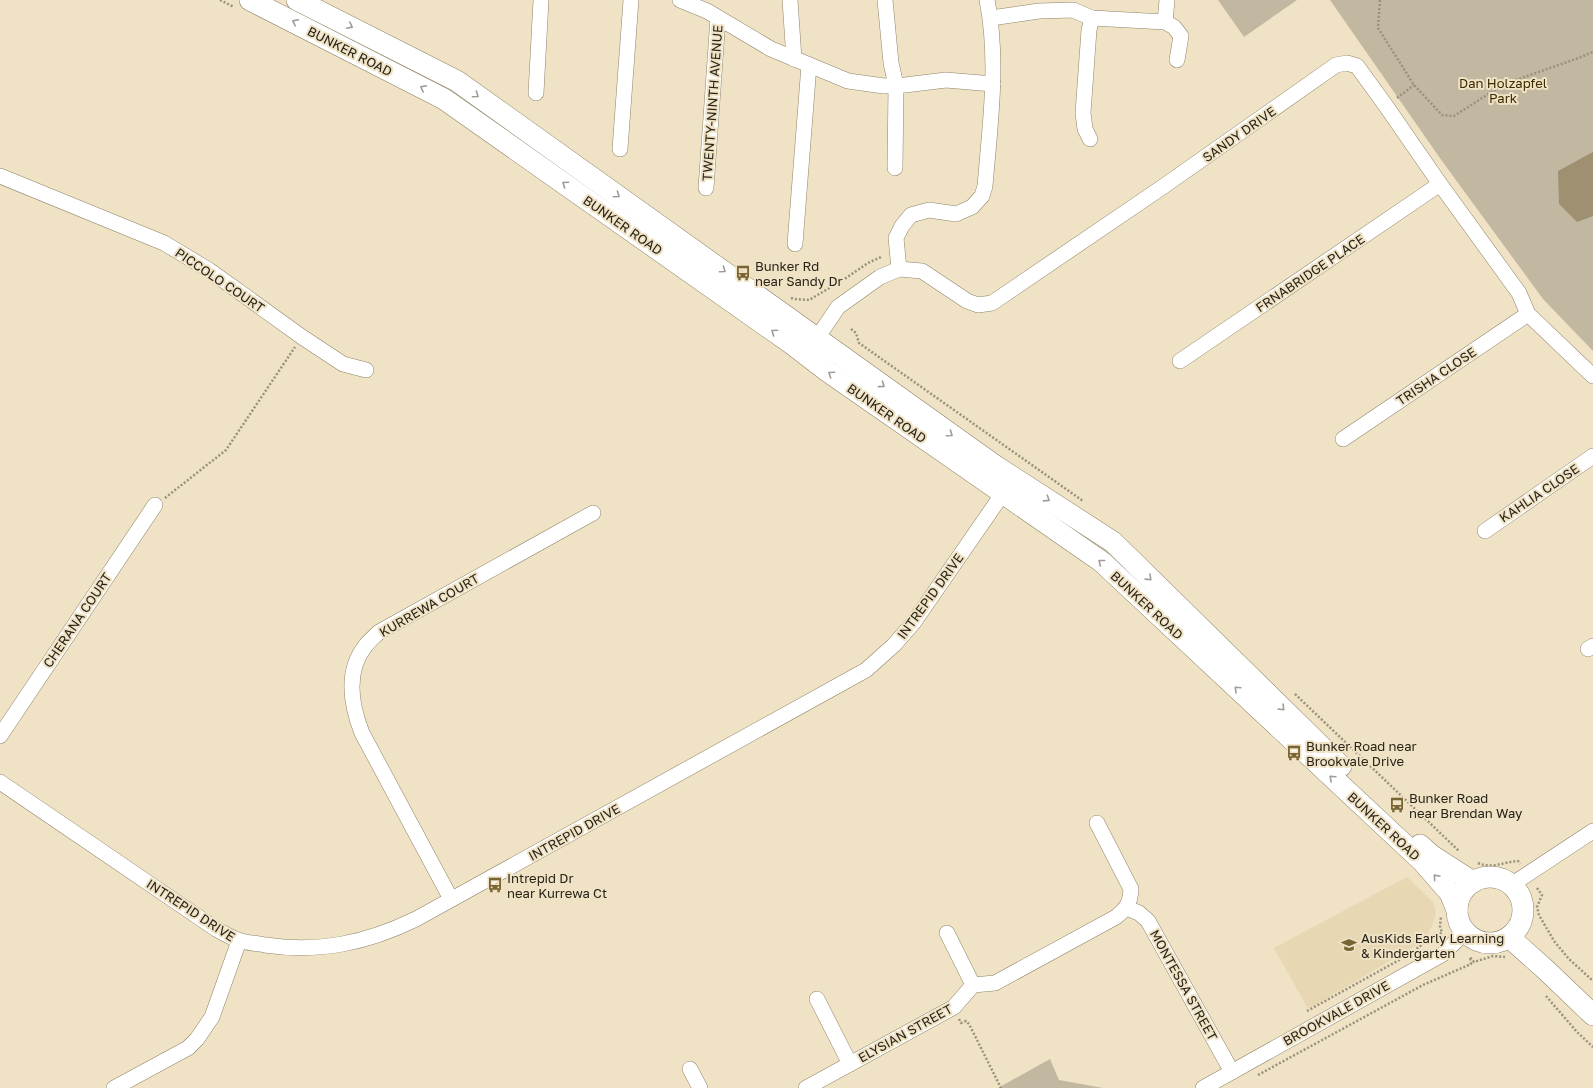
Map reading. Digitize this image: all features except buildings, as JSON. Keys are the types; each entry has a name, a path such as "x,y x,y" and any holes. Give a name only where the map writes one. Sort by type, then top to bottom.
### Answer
{"main road":[{"name":"BUNKER ROAD","path":"250,0 444,99 978,477 1008,485 1113,542 1431,855 1474,882"},
{"name":"BUNKER ROAD","path":"297,0 456,81 817,337 931,421 994,465 1008,485 1102,562 1423,862 1450,893 1450,911"},
{"path":"444,99 456,81"},
{"path":"1507,947 1520,921 1522,912 1521,902 1517,892 1511,885 1502,880 1483,878 1474,882 1465,889 1450,911 1458,918 1465,932 1477,940 1491,943 1500,941 1507,947 1546,970 1593,1015"}],"street":[{"path":"536,93 541,0"},
{"path":"620,149 631,0"},
{"path":"680,0 697,3 718,18 770,49 848,81 884,86 946,80 993,84"},
{"path":"790,0 794,59"},
{"path":"885,0 891,62 896,86 895,168"},
{"path":"899,269 896,238 910,215 929,210 956,214 972,207 982,196 985,186 993,84 990,18 987,0"},
{"path":"1165,22 1167,0"},
{"path":"990,18 1075,5 1092,18 1165,22 1174,27 1180,36 1177,60"},
{"name":"TWENTY-NINTH AVENUE","path":"706,188 718,18"},
{"path":"1090,139 1085,129 1083,113 1089,30 1092,18"},
{"name":"SANDY DRIVE","path":"806,355 838,307 880,277 899,269 922,271 967,301 978,305 992,303 1164,186 1336,65 1347,63 1357,66 1386,106 1440,184 1519,293 1528,314 1593,376"},
{"path":"795,244 809,65"},
{"name":"PICCOLO COURT","path":"0,176 164,243 209,270 302,337 343,364 366,370"},
{"name":"FRNABRIDGE PLACE","path":"1180,361 1440,184"},
{"name":"TRISHA CLOSE","path":"1343,439 1528,314"},
{"name":"KAHLIA CLOSE","path":"1485,530 1593,456"},
{"name":"INTREPID DRIVE","path":"0,782 205,922 239,941 308,948 336,946 390,931 451,899 866,670 894,645 914,622 1008,485"},
{"name":"CHERANA COURT","path":"0,736 155,505"},
{"name":"KURREWA COURT","path":"451,899 362,733 354,714 352,690 355,666 365,646 379,632 593,513"},
{"path":"947,933 973,985 995,983 1116,917 1127,908 1131,889 1097,823"},
{"path":"1511,885 1593,831"},
{"name":"MONTESSA STREET","path":"1127,908 1139,913 1148,921 1232,1072"},
{"name":"BROOKVALE DRIVE","path":"1203,1088 1443,954 1465,932"},
{"path":"114,1088 188,1048 197,1040 212,1017 239,941"},
{"name":"ELYSIAN STREET","path":"806,1088 954,1007 973,985"},
{"path":"817,999 850,1064"},
{"path":"690,1068 700,1088"}],"path":[{"path":"1380,0 1378,28 1414,85 1442,115 1454,116 1504,84 1576,60 1593,52"},
{"path":"1386,106 1414,85"},
{"path":"155,505 166,498 226,450 302,337"},
{"path":"1537,888 1542,895 1537,907 1539,915 1554,941 1569,959 1593,981"},
{"path":"1307,1010 1408,955 1432,936 1442,933 1440,926 1450,911"},
{"path":"1255,1077 1423,985 1471,964 1470,957 1474,962 1493,956 1507,947"},
{"path":"1545,994 1577,1032 1593,1047"},
{"path":"954,1007 961,1023 966,1021 969,1024 1002,1088"}],"shaded area":[{"path":"1593,152 1593,216 1577,222 1559,204 1558,171"},
{"name":"AusKids Early Learning & Kindergarten","path":"1407,877 1433,902 1436,913 1432,926 1424,941 1308,1009 1274,948"}],"green space":[{"path":"1218,0 1297,0 1244,37"},
{"name":"Dan Holzapfel Park","path":"1330,0 1593,0 1593,351 1543,299 1442,161"},
{"path":"1050,1059 1059,1080 1103,1088 998,1088"}],"place":[{"name":"Bunker Rd near Sandy Dr","path":"743,273"},
{"name":"Bunker Road near Brookvale Drive","path":"1294,753"},
{"name":"Bunker Road near Brendan Way","path":"1397,805"},
{"name":"Intrepid Dr near Kurrewa Ct","path":"495,885"},
{"name":"AusKids Early Learning & Kindergarten","path":"1349,945"}]}
